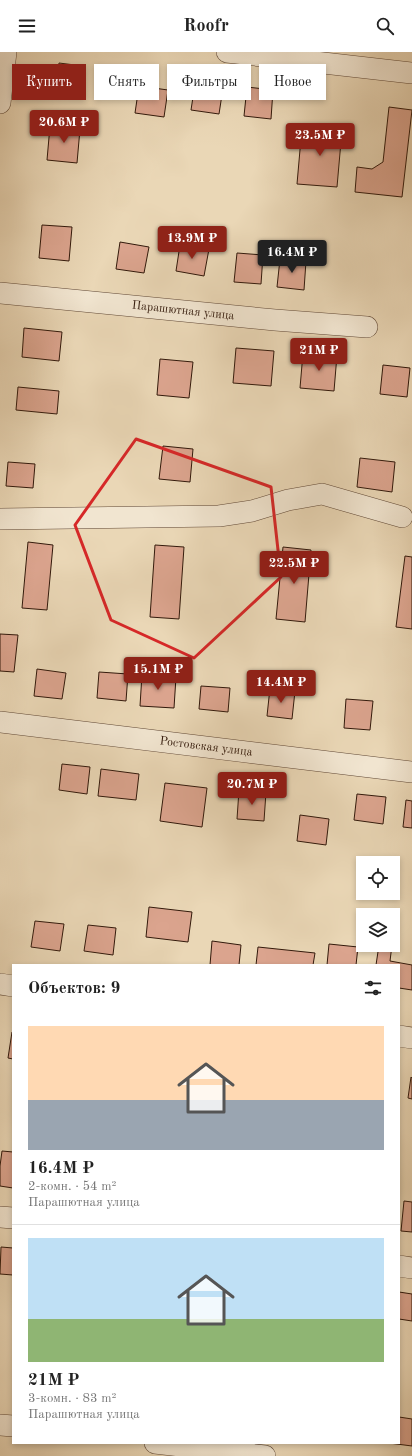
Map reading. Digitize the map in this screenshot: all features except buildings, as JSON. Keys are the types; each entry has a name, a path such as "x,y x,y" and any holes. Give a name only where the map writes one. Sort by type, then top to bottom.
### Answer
{"street":[{"path":"0,103 6,52"},
{"path":"227,52 412,73"},
{"name":"Парашютная улица","path":"0,293 275,320 367,327"},
{"path":"0,520 219,516 252,511 288,500 322,494 402,517"},
{"name":"Ростовская улица","path":"0,722 412,772"},
{"path":"0,984 12,986"},
{"path":"400,1036 412,1038"},
{"path":"0,1217 12,1218"},
{"path":"400,1266 412,1268"},
{"path":"0,1425 12,1426"},
{"path":"163,1444 265,1456"}],"highlighted area":[{"path":"136,439 271,487 281,577 194,658 111,620 75,525"}]}
